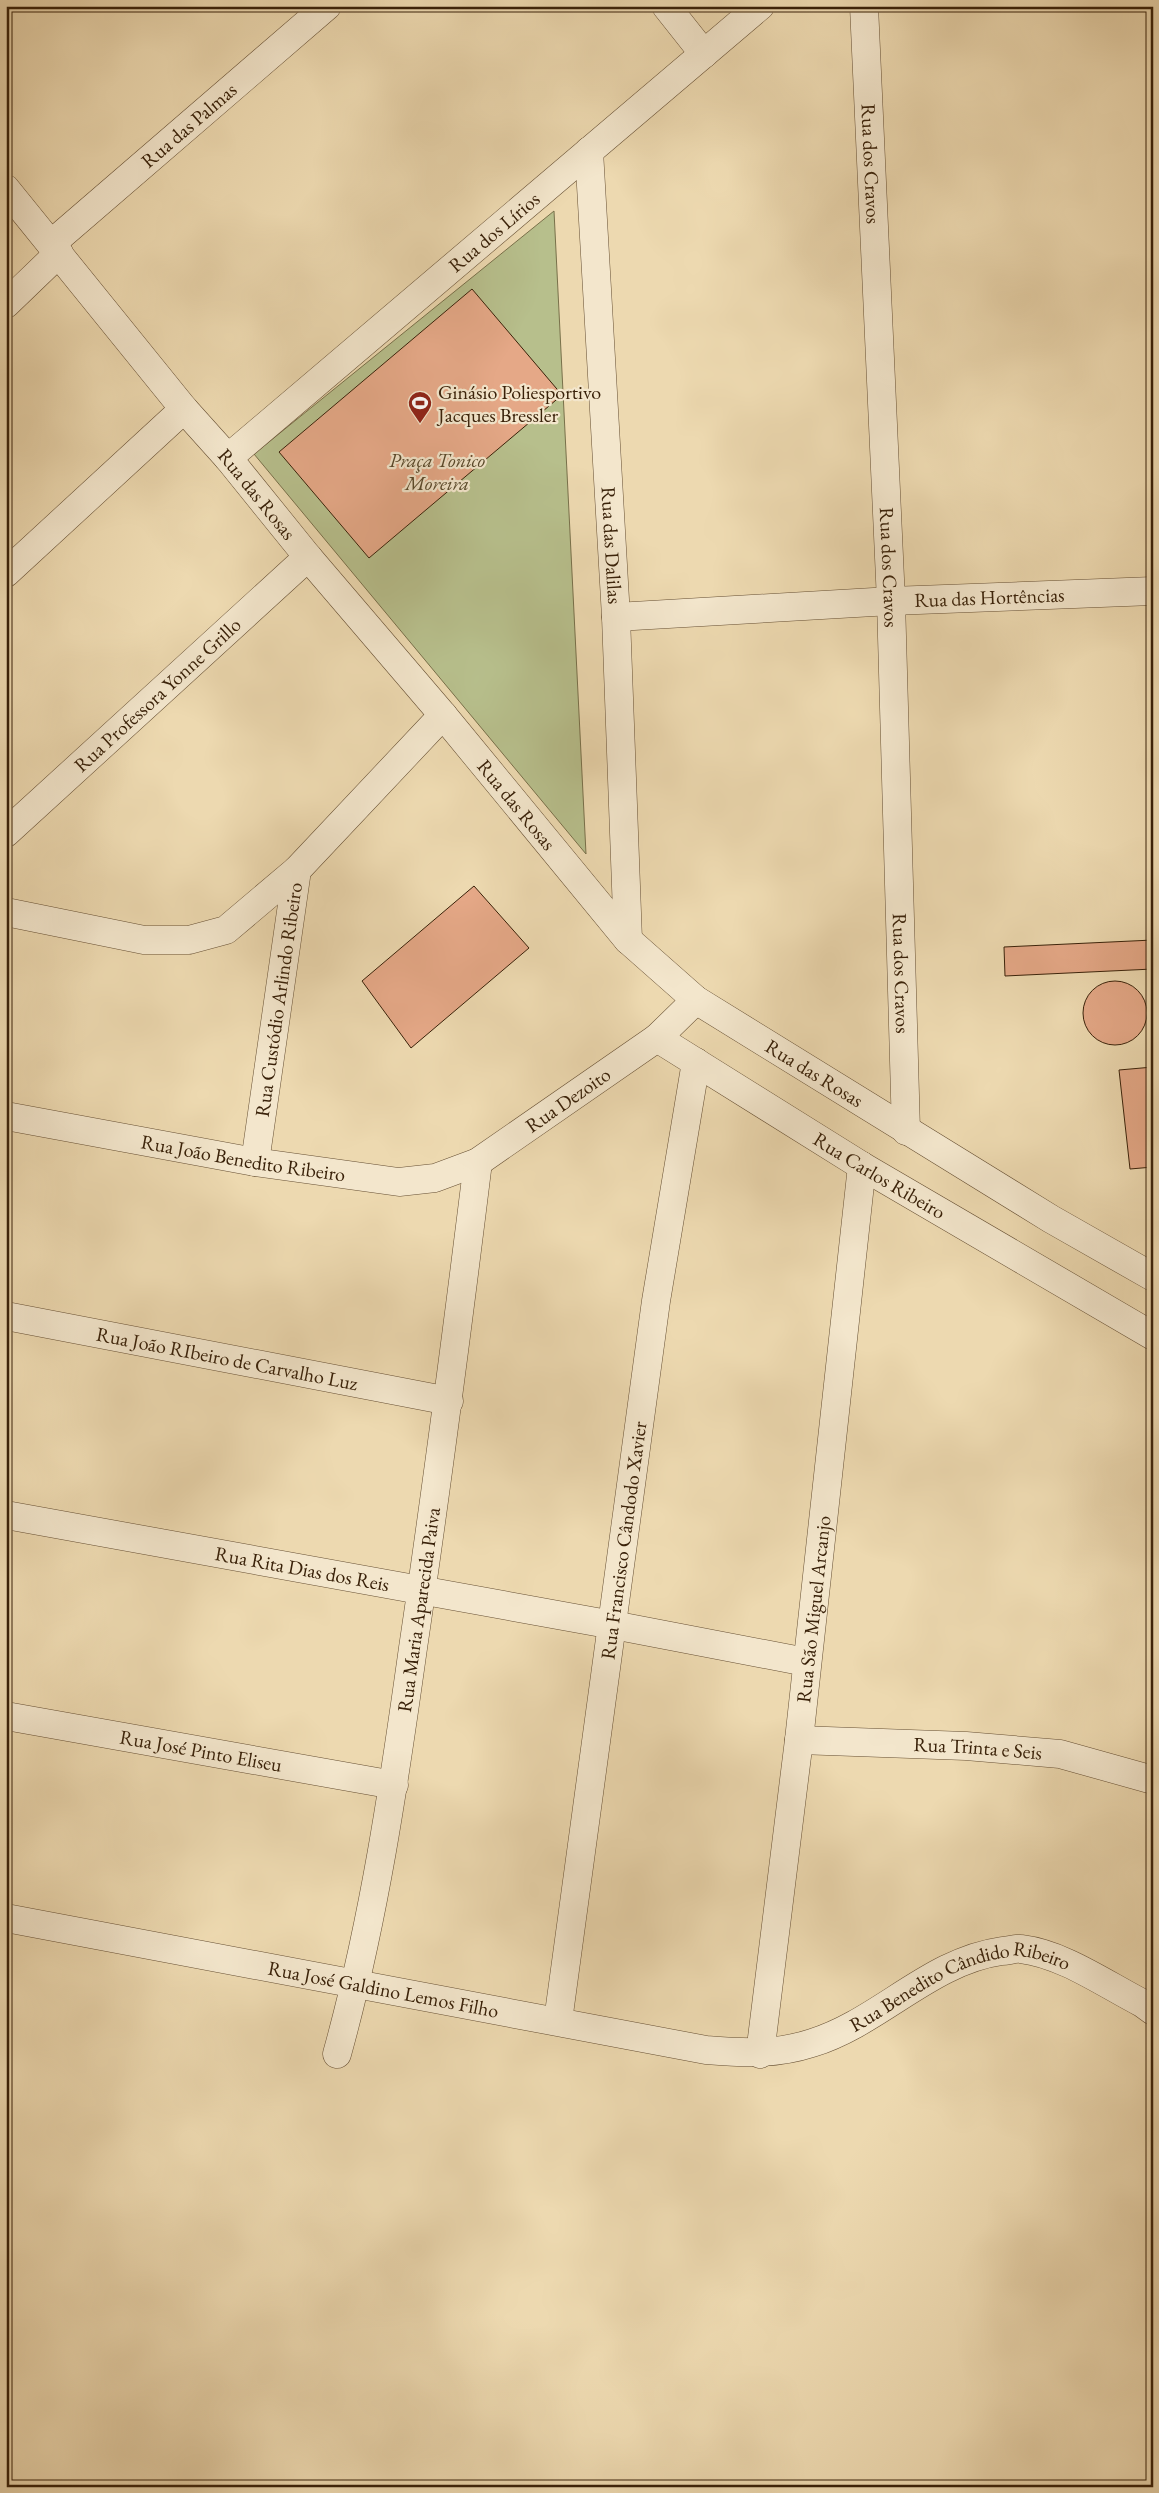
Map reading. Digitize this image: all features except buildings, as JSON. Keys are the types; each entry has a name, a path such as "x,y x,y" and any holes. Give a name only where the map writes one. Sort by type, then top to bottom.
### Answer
{"street":[{"name":"Rua das Palmas","path":"6,304 55,248 327,6"},
{"path":"666,6 704,54"},
{"name":"Rua dos Lírios","path":"228,458 760,6"},
{"name":"Rua dos Cravos","path":"864,6 891,601 906,1131"},
{"name":"Rua das Dalilas","path":"590,151 616,616 628,940"},
{"name":"Rua das Rosas","path":"6,189 184,409 228,458 308,557 443,715 628,940 696,1000 1051,1219 1153,1277"},
{"path":"6,573 184,409"},
{"name":"Rua Professora Yonne Grillo","path":"6,833 308,557"},
{"name":"Rua das Hortências","path":"616,616 891,601 1153,591"},
{"name":"Rua Custódio Arlindo Ribeiro","path":"255,1162 297,870 443,715"},
{"path":"6,912 144,940 189,940 226,930 297,870"},
{"path":"656,1038 696,1000"},
{"name":"Rua Carlos Ribeiro","path":"656,1038 862,1166 1153,1336"},
{"name":"Rua Dezoito","path":"478,1162 656,1038"},
{"name":"Rua Francisco Cândodo Xavier","path":"558,2021 656,1301 696,1062"},
{"name":"Rua João Benedito Ribeiro","path":"6,1116 255,1162 399,1182 435,1178 478,1162"},
{"name":"Rua Maria Aparecida Paiva","path":"337,2054 356,1985 394,1785 448,1401 478,1162"},
{"name":"Rua São Miguel Arcanjo","path":"760,2054 799,1740 806,1662 862,1166"},
{"name":"Rua João RIbeiro de Carvalho Luz","path":"6,1316 448,1401"},
{"name":"Rua Rita Dias dos Reis","path":"6,1515 613,1625 806,1662"},
{"name":"Rua José Pinto Eliseu","path":"6,1716 394,1785"},
{"name":"Rua Trinta e Seis","path":"799,1740 966,1746 1060,1754 1153,1780"},
{"name":"Rua José Galdino Lemos Filho","path":"6,1918 706,2050 760,2054"},
{"name":"Rua Benedito Cândido Ribeiro","path":"760,2054 812,2044 854,2025 938,1972 986,1954 1011,1950 1020,1949 1059,1960 1149,2002"}],"green space":[{"name":"Praça Tonico Moreira","path":"554,211 586,854 254,454"}],"place":[{"name":"Ginásio Poliesportivo Jacques Bressler","path":"420,424"}]}
